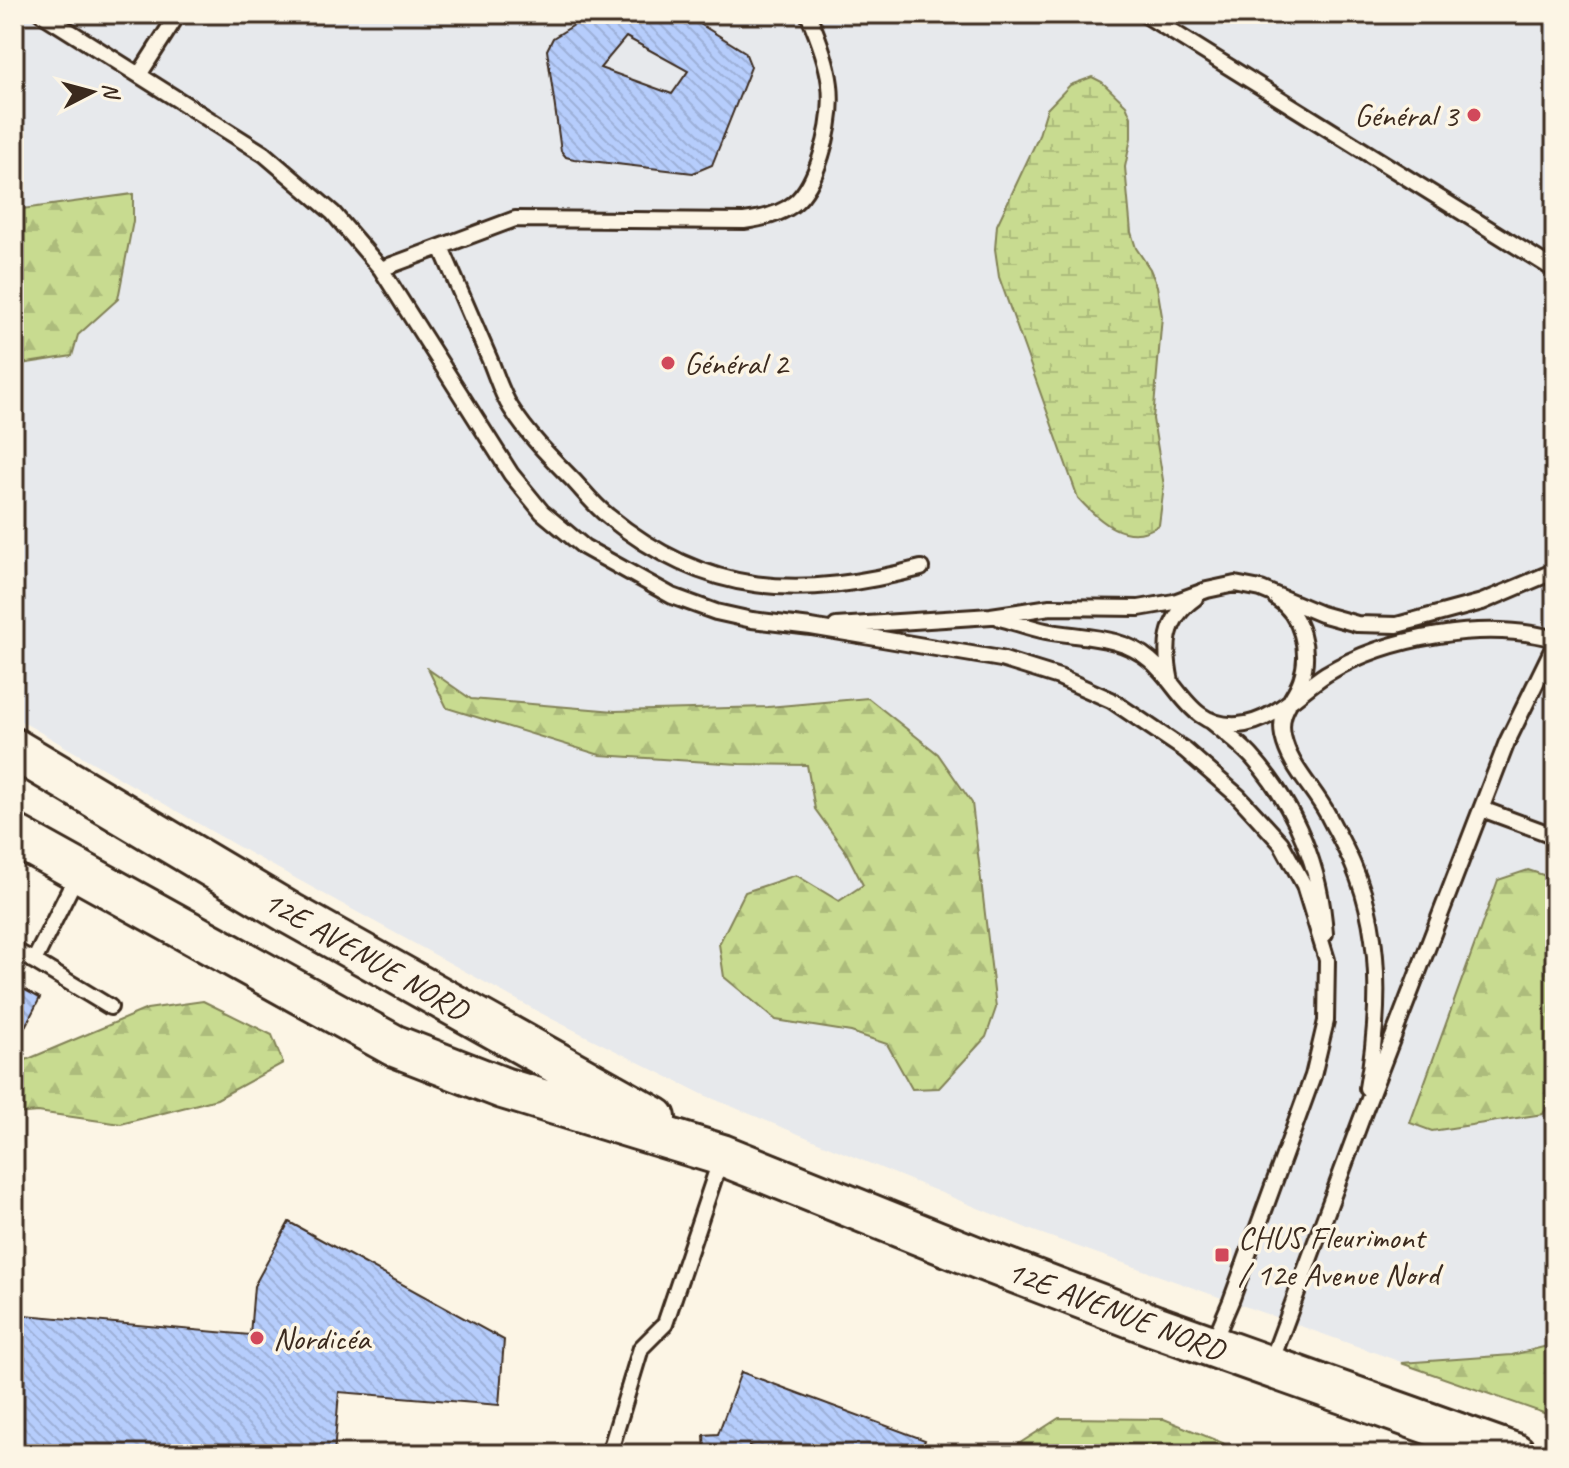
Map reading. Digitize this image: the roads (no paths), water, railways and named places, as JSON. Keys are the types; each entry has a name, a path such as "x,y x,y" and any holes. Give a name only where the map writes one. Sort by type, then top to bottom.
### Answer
{"main road":[{"name":"12E AVENUE NORD","path":"14,749 291,914 722,1155"},
{"name":"12E AVENUE NORD","path":"14,835 395,1046 503,1088 722,1155 1211,1347 1515,1454"}],"lane":[{"path":"42,14 264,154 333,213 381,269 511,474 542,512 584,547 672,596 716,612 1001,659 1059,677 1111,700 1185,750 1238,796 1281,843 1304,885 1327,960"},
{"path":"139,75 178,14"},
{"path":"381,269 515,219 744,221 768,218 793,206 814,180 831,124 829,69 808,14"},
{"path":"1144,14 1555,270"},
{"path":"441,247 511,407 558,465 607,516 644,541 671,559 709,576 757,586 822,586 870,581 921,568"},
{"path":"811,627 991,616 1050,607 1139,608 1174,602 1235,584 1261,589 1321,614 1357,624 1397,625 1482,602 1555,571"},
{"path":"1261,589 1284,604 1300,627 1306,653 1301,681 1286,704 1282,732 1290,760 1326,811 1354,867 1369,922 1377,979 1376,1037 1361,1120"},
{"path":"1171,682 1165,656 1170,628 1185,605 1207,590"},
{"path":"991,616 1046,631 1121,642 1149,659 1187,705 1252,757 1285,801 1310,851 1323,905 1327,960 1326,1021 1313,1076 1231,1301 1211,1347"},
{"path":"1209,720 1237,725 1264,719 1327,674 1361,658 1446,634 1494,630 1533,633 1555,642 1507,742 1269,1367"},
{"path":"1482,809 1555,836"},
{"path":"34,961 78,871"},
{"path":"14,950 110,1007"},
{"path":"609,1454 641,1348 665,1324 722,1155"}],"place":[{"name":"Général 3","path":"1474,115"},
{"name":"Général 2","path":"668,363"},
{"name":"CHUS Fleurimont / 12e Avenue Nord","path":"1222,1255"},
{"name":"Nordicéa","path":"257,1338"}]}
